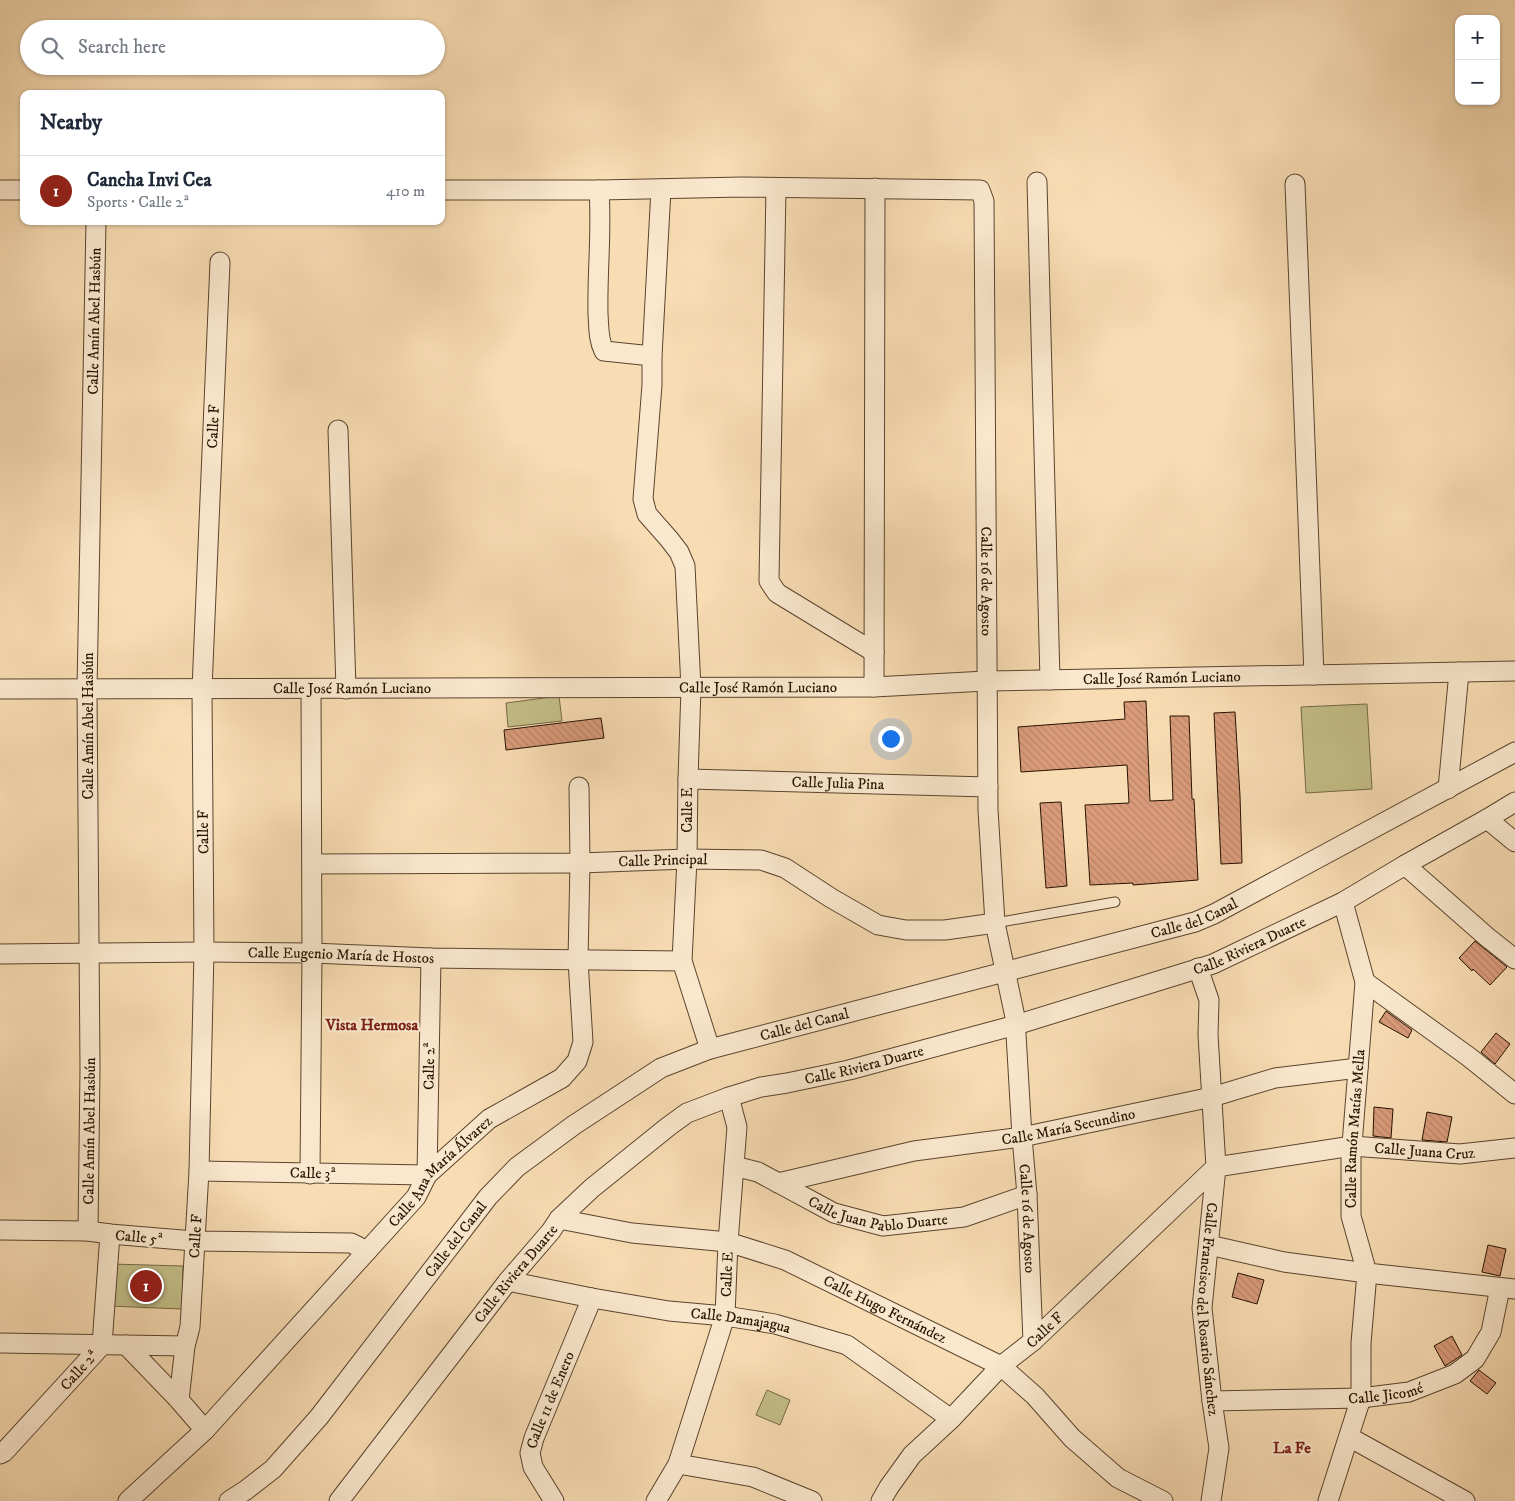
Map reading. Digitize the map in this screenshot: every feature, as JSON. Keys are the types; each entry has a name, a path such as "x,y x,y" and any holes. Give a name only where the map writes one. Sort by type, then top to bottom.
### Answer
{"street":[{"path":"1037,182 1050,680"},
{"path":"1295,184 1314,675"},
{"path":"776,188 769,581 777,593 874,652"},
{"path":"445,190 875,188 874,687"},
{"name":"Calle 16 de Agosto","path":"875,188 980,190 984,200 988,810 995,923 1016,1021 1033,1341"},
{"name":"Calle E","path":"661,189 652,385 643,499 647,514 679,552 685,566 691,688 687,859 682,961 710,1049"},
{"path":"0,190 20,190"},
{"path":"599,190 597,290 600,342 604,351 652,356"},
{"name":"Calle Amín Abel Hasbún","path":"88,1231 90,1068 87,689 96,225"},
{"name":"Calle F","path":"179,1400 185,1346 190,1327 199,1171 204,952 202,689 220,262"},
{"path":"338,430 346,689"},
{"name":"Calle José Ramón Luciano","path":"0,690 874,687 986,681 1515,670"},
{"path":"1448,789 1460,672"},
{"path":"310,1174 312,953 311,689"},
{"name":"Calle del Canal","path":"229,1501 273,1469 320,1417 488,1197 517,1167 574,1125 661,1068 710,1049 1006,974 1195,922 1214,914 1515,752"},
{"name":"Calle Julia Pina","path":"688,779 988,787"},
{"name":"Calle Ana María Álvarez","path":"128,1501 205,1430 286,1343 416,1197 426,1175 489,1119 562,1078 577,1061 583,1042 578,960 579,787"},
{"name":"Calle Riviera Duarte","path":"339,1501 508,1281 560,1219 592,1188 687,1113 761,1088 849,1070 1213,964 1344,902 1515,802"},
{"path":"1487,820 1515,842"},
{"name":"Calle Principal","path":"312,864 580,863 687,859 761,860 785,868 831,898 878,925 906,930 945,930 995,923"},
{"path":"1405,865 1515,959"},
{"name":"Calle Ramón Matías Mella","path":"1328,1501 1361,1398 1361,1343 1367,1273 1352,1216 1352,1146 1365,982 1344,902"},
{"name":"Calle Eugenio María de Hostos","path":"0,954 312,953 431,958 682,961"},
{"name":"Calle 2ª","path":"426,1175 431,958"},
{"name":"Calle Francisco del Rosario Sánchez","path":"1198,968 1209,1000 1208,1035 1216,1167 1202,1308 1218,1448 1211,1501"},
{"path":"1365,982 1469,1057 1515,1094"},
{"name":"Calle María Secundino","path":"778,1183 914,1151 1022,1137 1212,1097 1275,1078 1358,1068"},
{"name":"Calle E","path":"656,1501 678,1464 725,1316 728,1242 737,1127 730,1097"},
{"name":"Calle Juana Cruz","path":"1216,1167 1352,1146 1460,1154 1515,1148"},
{"name":"Calle Juan Pablo Duarte","path":"734,1166 758,1172 834,1213 883,1226 964,1217 1026,1195"},
{"name":"Calle F","path":"881,1501 912,1455 951,1419 1001,1366 1033,1341 1216,1167"},
{"name":"Calle 3ª","path":"199,1171 426,1175"},
{"name":"Calle Hugo Fernández","path":"560,1219 632,1233 728,1242 785,1260 1001,1366 1035,1396 1072,1438 1118,1478 1163,1501"},
{"name":"Calle 5ª","path":"0,1230 88,1231 194,1241 351,1243 367,1251"},
{"name":"Calle 2ª","path":"0,1454 4,1452 102,1345 110,1234"},
{"path":"1208,1245 1284,1262 1507,1288"},
{"name":"Calle Damajagua","path":"508,1281 669,1311 725,1316 775,1324 846,1345 951,1419"},
{"name":"Calle Jicomé","path":"1212,1401 1361,1398 1409,1392 1455,1374 1475,1359 1491,1332 1507,1288"},
{"name":"Calle 11 de Enero","path":"554,1501 533,1467 530,1454 534,1438 592,1298"},
{"path":"0,1343 185,1346"},
{"path":"126,1345 205,1430"},
{"path":"1349,1437 1465,1501"},
{"path":"678,1464 753,1478 812,1501"}],"lane":[{"path":"995,923 1115,902"}],"shaded area":[{"path":"559,696 562,721 508,727 506,703"},
{"path":"1367,704 1372,789 1306,793 1301,707"},
{"path":"111,1264 183,1266 182,1309 109,1306"},
{"path":"767,1390 790,1400 780,1425 756,1415"}],"building":[{"path":"1146,701 1150,801 1173,800 1170,716 1189,716 1192,799 1194,799 1198,880 1133,885 1133,883 1090,885 1085,805 1129,803 1127,765 1021,772 1018,727 1125,719 1124,702"},
{"path":"1235,712 1242,863 1221,864 1214,713"},
{"path":"601,718 604,738 506,750 504,730"},
{"path":"1061,802 1067,886 1046,888 1040,803"},
{"path":"1475,941 1507,967 1490,985 1459,958"},
{"path":"1386,1011 1412,1030 1408,1038 1379,1022"},
{"path":"1496,1033 1510,1044 1495,1064 1481,1052"},
{"path":"1374,1107 1393,1109 1391,1138 1373,1136"},
{"path":"1427,1112 1452,1117 1447,1142 1422,1140"},
{"path":"1488,1245 1506,1249 1500,1276 1482,1272"},
{"path":"1238,1273 1264,1280 1257,1304 1232,1297"},
{"path":"1452,1336 1462,1355 1445,1366 1434,1346"},
{"path":"1479,1370 1496,1383 1487,1394 1470,1381"}],"place":[{"name":"Cancha Invi Cea","path":"146,1286"}],"district":[{"name":"Vista Hermosa","path":"372,1024"},
{"name":"La Fe","path":"1292,1447"}]}
